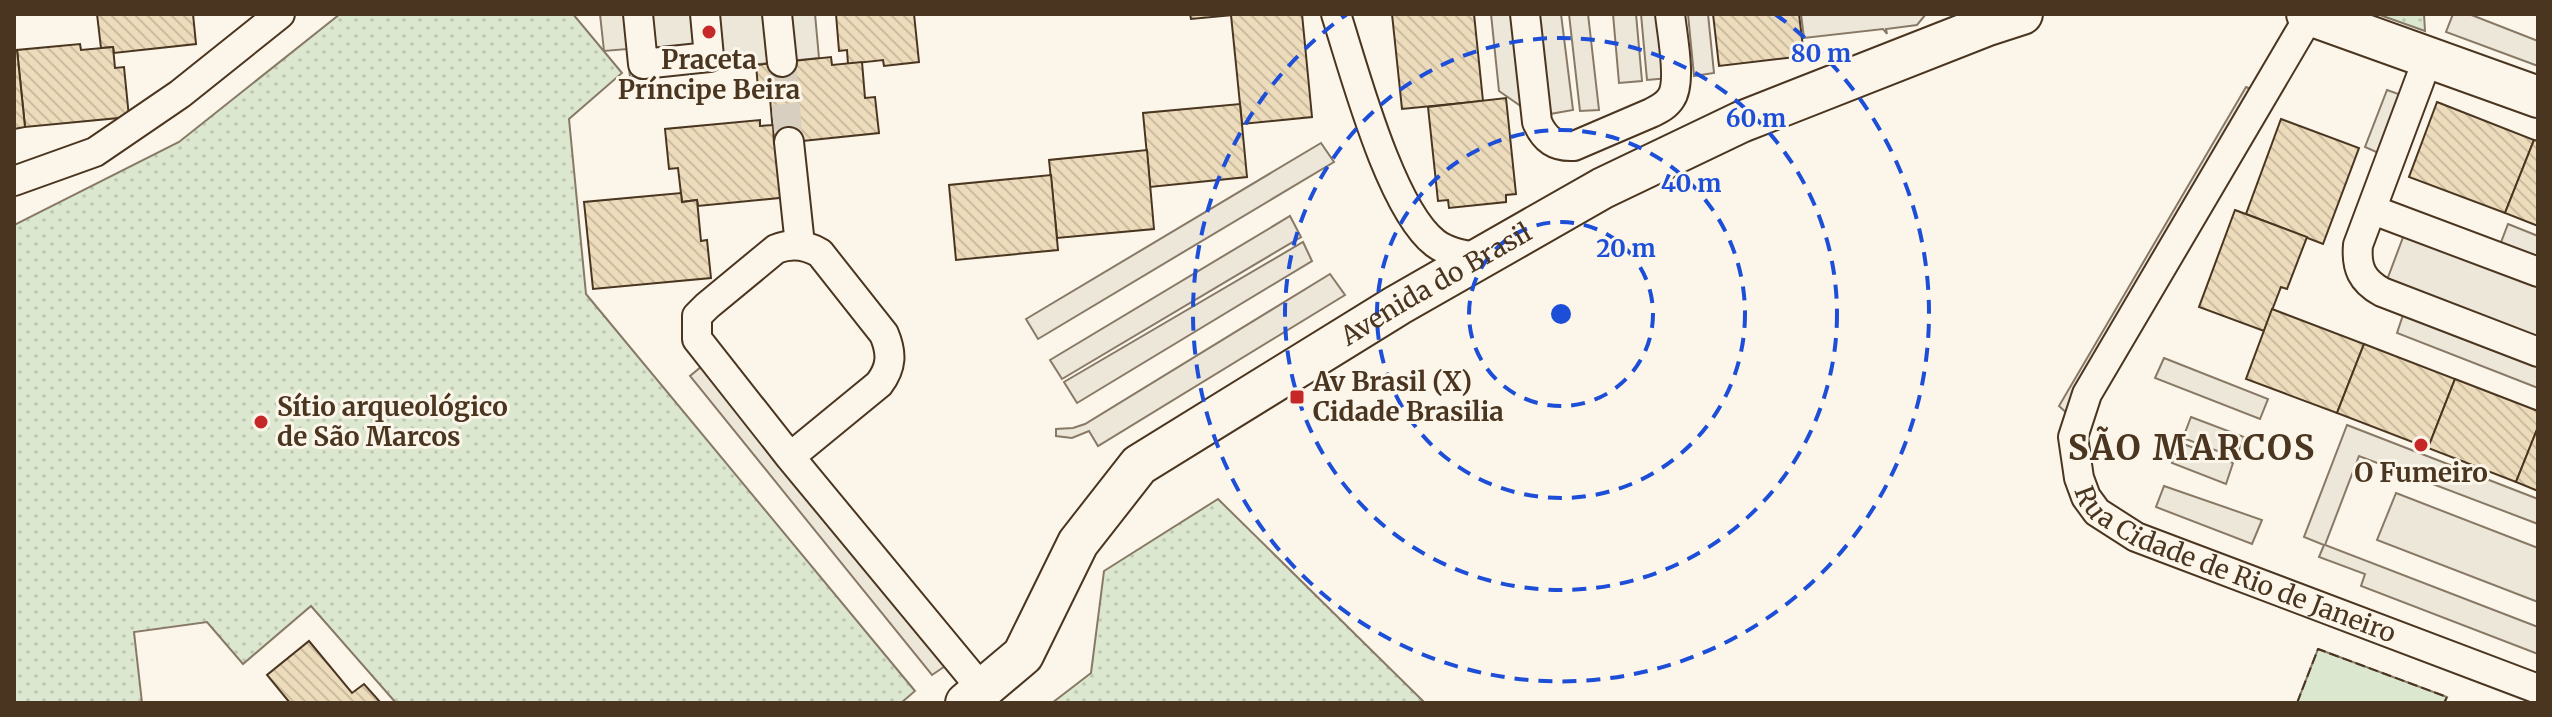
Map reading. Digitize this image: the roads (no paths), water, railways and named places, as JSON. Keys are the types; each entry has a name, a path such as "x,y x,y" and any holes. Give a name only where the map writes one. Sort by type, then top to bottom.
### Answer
{"street":[{"path":"14,181 95,152 180,94 280,14"},
{"path":"638,14 643,64 709,57 705,14"},
{"path":"777,14 782,62"},
{"path":"1336,14 1379,145 1414,222 1436,244 1457,254 1481,258"},
{"path":"1525,14 1537,122 1541,132 1551,142 1562,146 1574,146 1651,113 1663,107 1673,96 1676,82 1670,14"},
{"path":"2309,15 2538,97"},
{"name":"Rua Cidade de Rio de Janeiro","path":"2309,15 2087,394 2073,437 2079,478 2086,497 2097,512 2136,537 2538,689"},
{"name":"Avenida do Brasil","path":"974,696 1023,655 1078,543 1139,465 1398,305 1603,188 1741,122 2000,18"},
{"path":"2428,58 2358,245 2360,273 2370,285 2382,292 2538,352"},
{"path":"789,142 800,245"},
{"path":"2373,210 2538,272"},
{"path":"790,457 879,384 889,372 890,361 889,346 875,322 820,253 800,245 776,249 707,306 697,316 697,339 974,696"}],"tunnel":[{"path":"782,62 789,142"}],"place":[{"name":"Praceta Príncipe Beira","path":"709,32"},
{"name":"Av Brasil (X) Cidade Brasilia","path":"1297,397"},
{"name":"Sítio arqueológico de São Marcos","path":"261,422"},
{"name":"O Fumeiro","path":"2421,445"}],"district":[{"name":"SÃO MARCOS","path":"2192,448"}]}
